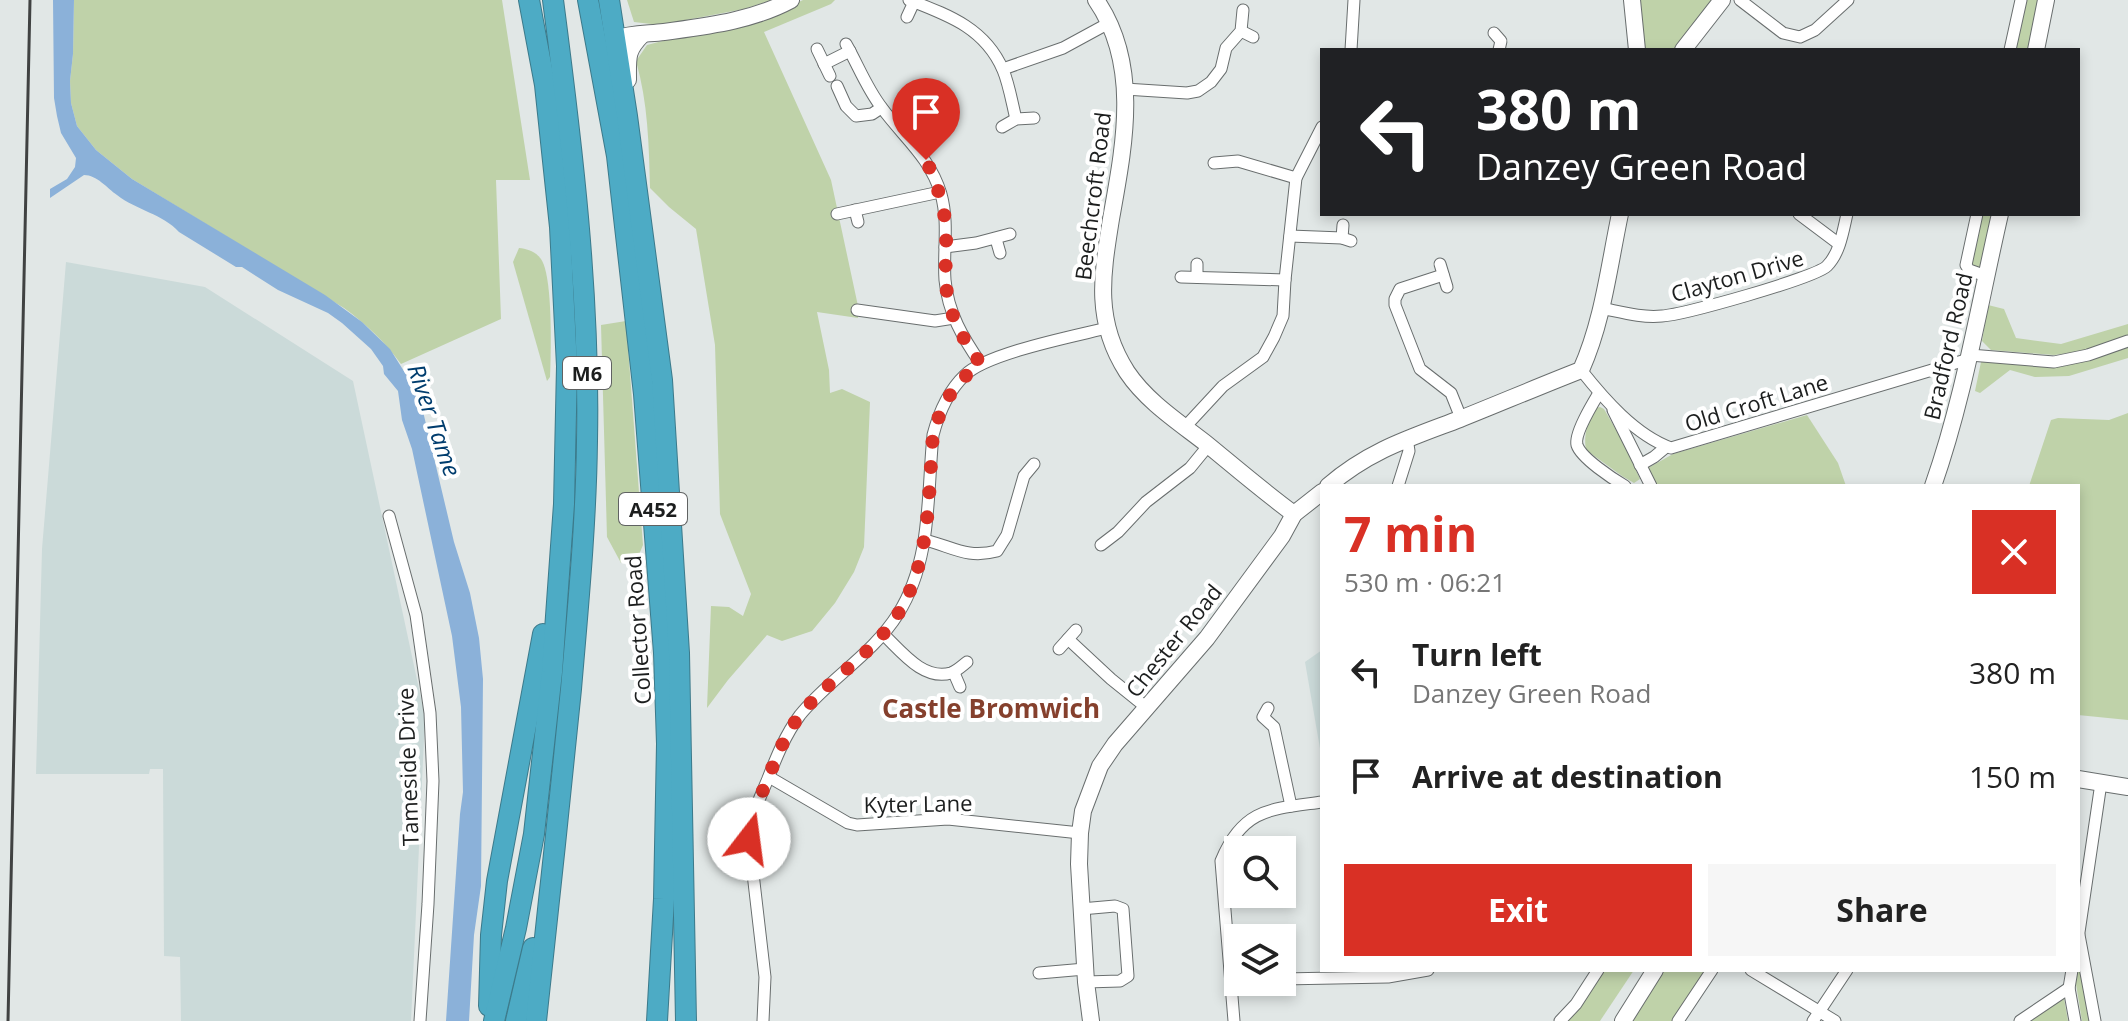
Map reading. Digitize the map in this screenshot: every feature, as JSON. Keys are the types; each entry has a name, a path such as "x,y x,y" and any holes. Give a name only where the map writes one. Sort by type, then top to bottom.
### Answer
{"highway":[{"name":"M6","path":"491,1021 516,928 534,834 552,672 564,504 567,366 560,227 545,85 529,0"},
{"name":"M6","path":"516,1021 535,938 565,746 581,576 587,442 587,365 581,259 553,0"},
{"name":"Collector Road","path":"588,0 617,156 644,394 664,653 667,744 664,899 657,1021"},
{"name":"Collector Road","path":"612,0 662,380 679,653 686,1021"},
{"path":"615,39 609,55 620,127 617,156"},
{"path":"491,1021 491,935 497,881 543,636 564,504"},
{"path":"536,1021 565,746"}],"main road":[{"path":"612,0 620,18 642,35"},
{"path":"615,39 720,23 758,14 791,0"},
{"name":"Beechcroft Road","path":"1096,0 1109,23 1123,63 1125,89 1123,149 1102,287 1107,328 1117,354 1128,374 1149,398 1294,514"},
{"path":"1632,0 1637,48"},
{"path":"1685,48 1722,0"},
{"path":"2036,48 2046,0"},
{"path":"627,116 628,56 632,45 642,35"},
{"path":"1331,484 1366,457 1407,438 1581,370 1590,349 1620,216"},
{"name":"Bradford Road","path":"1934,484 1970,357 2000,216"},
{"name":"Chester Road","path":"1091,1021 1081,909 1080,833 1083,811 1100,766 1115,744 1207,638 1282,536 1294,514 1320,494"},
{"path":"2080,779 2128,787"},
{"path":"1623,1021 1654,972"}],"street":[{"path":"1351,48 1354,0"},
{"path":"1740,0 1783,33 1800,37 1815,30 1848,0"},
{"path":"2010,48 2021,0"},
{"path":"907,17 911,1 971,28 982,38 1003,69 1016,119"},
{"path":"1125,89 1198,91 1211,82 1221,69 1226,48 1241,31 1243,10"},
{"path":"1003,69 1063,48 1109,23"},
{"path":"1241,31 1253,37"},
{"path":"824,64 848,47 881,108 926,160 940,192 944,213 945,280 954,318 962,337 981,364"},
{"path":"817,49 846,106 856,116 872,114 881,108"},
{"path":"1002,127 1016,119 1034,118"},
{"path":"1185,427 1223,386 1263,357 1283,316 1296,178 1320,131"},
{"path":"1214,163 1238,161 1296,178"},
{"path":"837,214 856,216 940,192"},
{"path":"1802,216 1839,244"},
{"name":"Clayton Drive","path":"1600,308 1640,316 1679,314 1817,273 1828,265 1839,244 1846,216"},
{"path":"1977,216 1966,265 1969,270 1986,276"},
{"path":"945,247 1010,234"},
{"path":"1290,236 1346,235"},
{"path":"996,239 1000,253"},
{"path":"1197,264 1197,277"},
{"path":"1447,287 1441,269 1400,289 1395,305 1420,369 1451,393 1461,418"},
{"path":"1181,277 1285,280"},
{"path":"857,310 935,321 954,318"},
{"path":"763,1021 765,977 749,839 750,824 782,743 799,716 883,634 899,613 917,574 925,540 933,435 949,394 967,373 981,364 1107,328"},
{"name":"Old Croft Lane","path":"1581,370 1611,406 1656,442 1677,448 1970,357 2054,362 2088,355 2128,341"},
{"path":"1599,393 1577,440 1578,448 1604,473 1622,484"},
{"path":"1611,406 1650,484"},
{"path":"1399,484 1409,451 1407,438"},
{"path":"1101,545 1146,502 1190,468 1208,446"},
{"path":"1640,465 1666,447"},
{"path":"925,540 966,554 981,555 997,551 1007,535 1024,476 1034,464"},
{"name":"Tameside Drive","path":"389,516 416,615 430,713 433,781 420,1021"},
{"path":"883,634 924,670 937,674 954,673 967,662"},
{"path":"1059,649 1072,634 1147,708"},
{"path":"954,673 960,687"},
{"path":"1268,708 1263,717 1274,727 1291,806"},
{"name":"Kyter Lane","path":"769,777 848,823 857,825 948,819 1080,833"},
{"path":"2080,905 2101,783"},
{"path":"1228,924 1221,861 1229,841 1240,826 1256,815 1320,802"},
{"path":"1039,973 1120,981 1128,976 1123,909 1115,906 1081,909"},
{"path":"2080,947 2095,1021"},
{"path":"1296,978 1360,973 1388,977 1421,972"},
{"path":"1560,1021 1576,1004 1597,972"},
{"path":"1678,1021 1711,972"},
{"path":"1754,972 1817,1016 1835,1021"},
{"path":"1817,1016 1846,972"},
{"path":"2072,972 2069,988 2075,1021"},
{"path":"2020,1021 2069,988"},
{"path":"1234,996 1234,1021"}],"shaded area":[{"path":"66,262 205,287 353,381 425,717 411,1021 181,1021 180,957 164,956 163,769 150,769 149,774 36,774 42,549"},
{"path":"1320,651 1320,748 1305,662"}],"green space":[{"path":"74,0 502,0 530,180 496,180 501,319 401,364 375,334 344,308 132,179 96,150 77,126 70,81"},
{"path":"627,0 772,0 744,9 660,25 634,22"},
{"path":"803,0 835,0 764,32 831,180 858,306 858,318 817,312 829,370 830,393 842,389 870,402 864,547 854,572 835,603 812,631 782,641 767,635 707,708 711,606 729,607 743,616 751,594 720,514 715,345 696,229 650,188 645,108 636,61 647,45 754,22"},
{"path":"1639,0 1712,0 1678,48 1643,48"},
{"path":"2027,0 2039,0 2029,48 2016,48"},
{"path":"1982,216 1994,216 1982,267 1971,265"},
{"path":"519,248 541,259 548,281 551,334 550,377 547,381 513,262"},
{"path":"1988,305 2004,309 2016,338 2061,344 2128,324 2128,336 2078,352 2054,355 1991,350 1982,341"},
{"path":"626,321 643,545 638,557 621,563 607,537 601,325"},
{"path":"2128,346 2128,358 2069,376 2035,377 2010,370 1980,393 1975,391 1981,362 1989,360 2036,365"},
{"path":"1600,407 1623,442 1640,479 1634,483 1586,450 1589,423 1596,408"},
{"path":"2128,413 2128,720 2080,715 2080,484 2030,484 2051,420 2109,420"},
{"path":"1807,415 1838,463 1845,484 1656,484 1648,468 1673,454"},
{"path":"2080,970 2090,1021 2082,1021 2075,972"},
{"path":"1601,972 1633,972 1600,1021 1566,1021"},
{"path":"1663,972 1705,972 1673,1021 1631,1021"},
{"path":"2064,998 2068,1021 2029,1021"}],"water":[{"path":"53,0 74,0 71,103 77,126 96,150 132,179 325,295 362,322 390,349 421,403 454,542 470,593 483,679 481,886 474,935 469,1021 446,1021 463,792 461,707 452,636 398,391 384,374 383,366 371,349 328,313 278,290 242,267 236,267 165,221 124,200 98,179 84,175 50,198 50,189 67,179 75,167 76,158 61,133 54,98"}],"railway":[{"path":"8,1021 30,0"}],"district":[{"name":"Castle Bromwich","path":"991,708"}],"route":[{"path":"749,839 750,824 782,743 799,716 883,634 899,613 917,574 924,546 933,435 938,417 949,394 967,373 981,364 962,337 949,303 945,280 944,213 940,192 926,160"}],"water label":[{"name":"River Tame","path":"435,420"}]}
